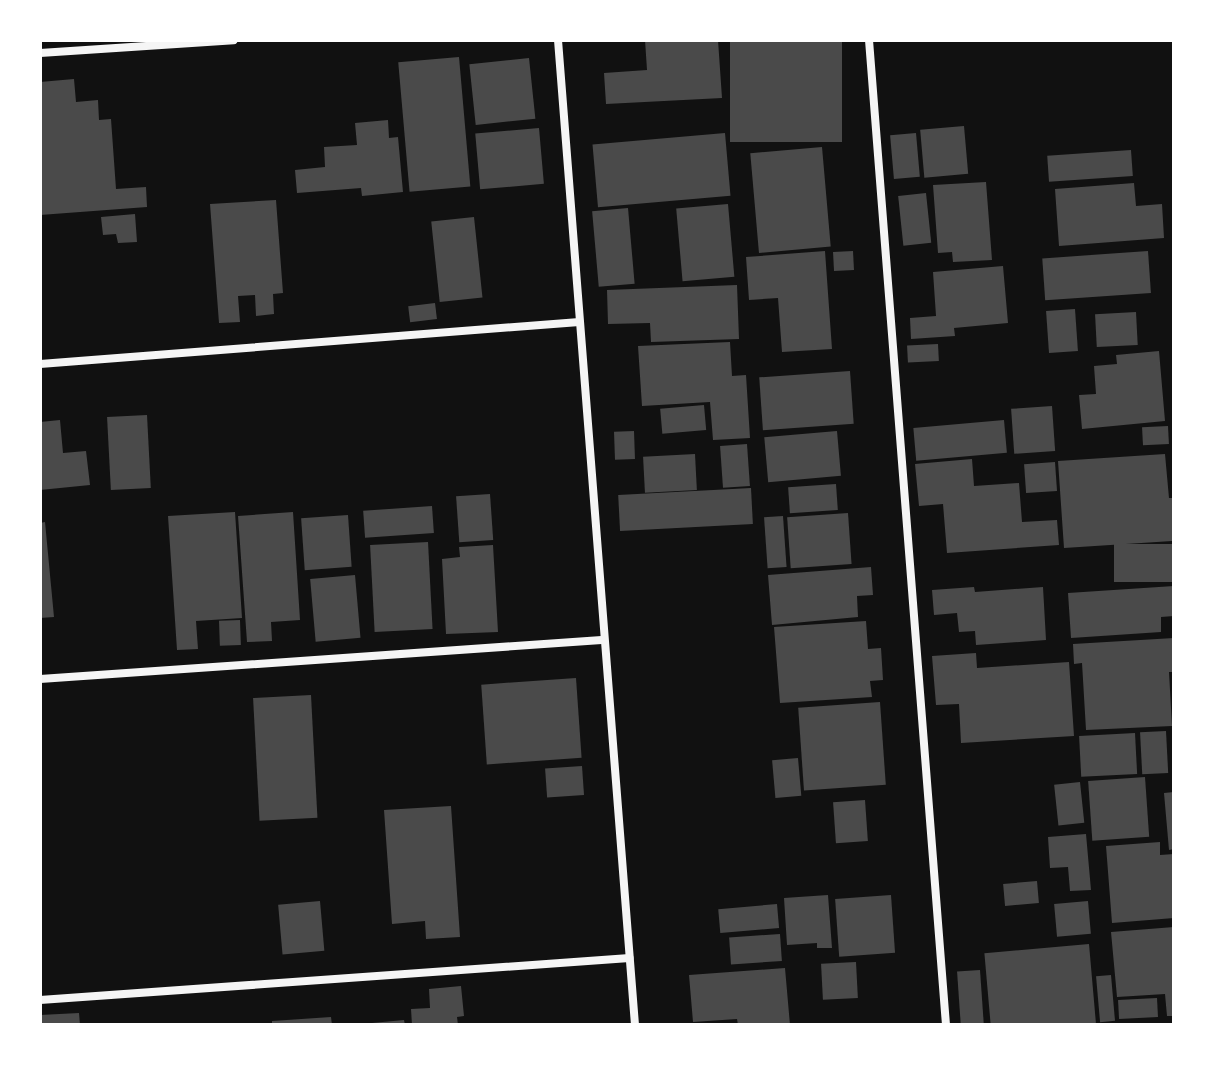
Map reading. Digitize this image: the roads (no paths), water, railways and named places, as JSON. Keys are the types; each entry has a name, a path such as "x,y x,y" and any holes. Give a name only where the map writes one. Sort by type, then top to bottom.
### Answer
{"street":[{"path":"40,53 234,40"},
{"path":"558,40 602,640 635,1025"},
{"path":"869,40 946,1025"},
{"path":"40,364 579,322"},
{"path":"40,679 602,640"},
{"path":"40,1000 630,958"}]}
